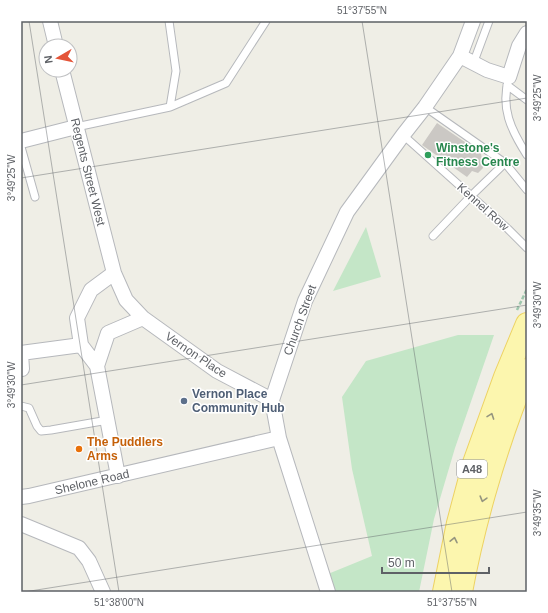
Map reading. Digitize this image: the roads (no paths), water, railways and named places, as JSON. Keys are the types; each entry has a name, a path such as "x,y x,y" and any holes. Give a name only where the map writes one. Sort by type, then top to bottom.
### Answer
{"main road":[{"name":"A48","path":"444,592 458,523 474,463 527,324"},
{"name":"A48","path":"461,592 475,528 494,462 527,370"}],"street":[{"path":"50,21 54,38"},
{"name":"Church Street","path":"328,592 279,438 272,400 304,301 347,212 425,107 460,56 473,21"},
{"path":"460,56 508,81 519,46 527,33"},
{"name":"Regents Street West","path":"64,78 114,273 126,300"},
{"path":"21,141 76,127"},
{"path":"114,273 91,290 77,318 81,345 97,366 118,476"},
{"name":"Vernon Place","path":"126,300 143,318 217,370 272,400"},
{"path":"97,366 108,333 143,318"},
{"path":"22,369 21,353 81,345"},
{"name":"Shelone Road","path":"21,497 279,438"},
{"path":"21,524 79,548 89,560 103,592"}],"lane":[{"path":"169,21 176,71 170,107"},
{"path":"76,127 170,107 226,84 266,21"},
{"path":"473,64 489,21"},
{"path":"508,81 527,100"},
{"path":"508,81 506,96 507,115 516,136 527,155"},
{"path":"425,107 505,163 527,190"},
{"name":"Kennel Row","path":"403,135 508,229 527,248"},
{"path":"21,147 35,198"},
{"path":"433,236 505,163"},
{"path":"21,406 29,408 37,426 41,431 108,420"}],"place":[{"name":"Winstone's Fitness Centre","path":"428,155"},
{"name":"Vernon Place Community Hub","path":"184,401"},
{"name":"The Puddlers Arms","path":"79,449"}]}
